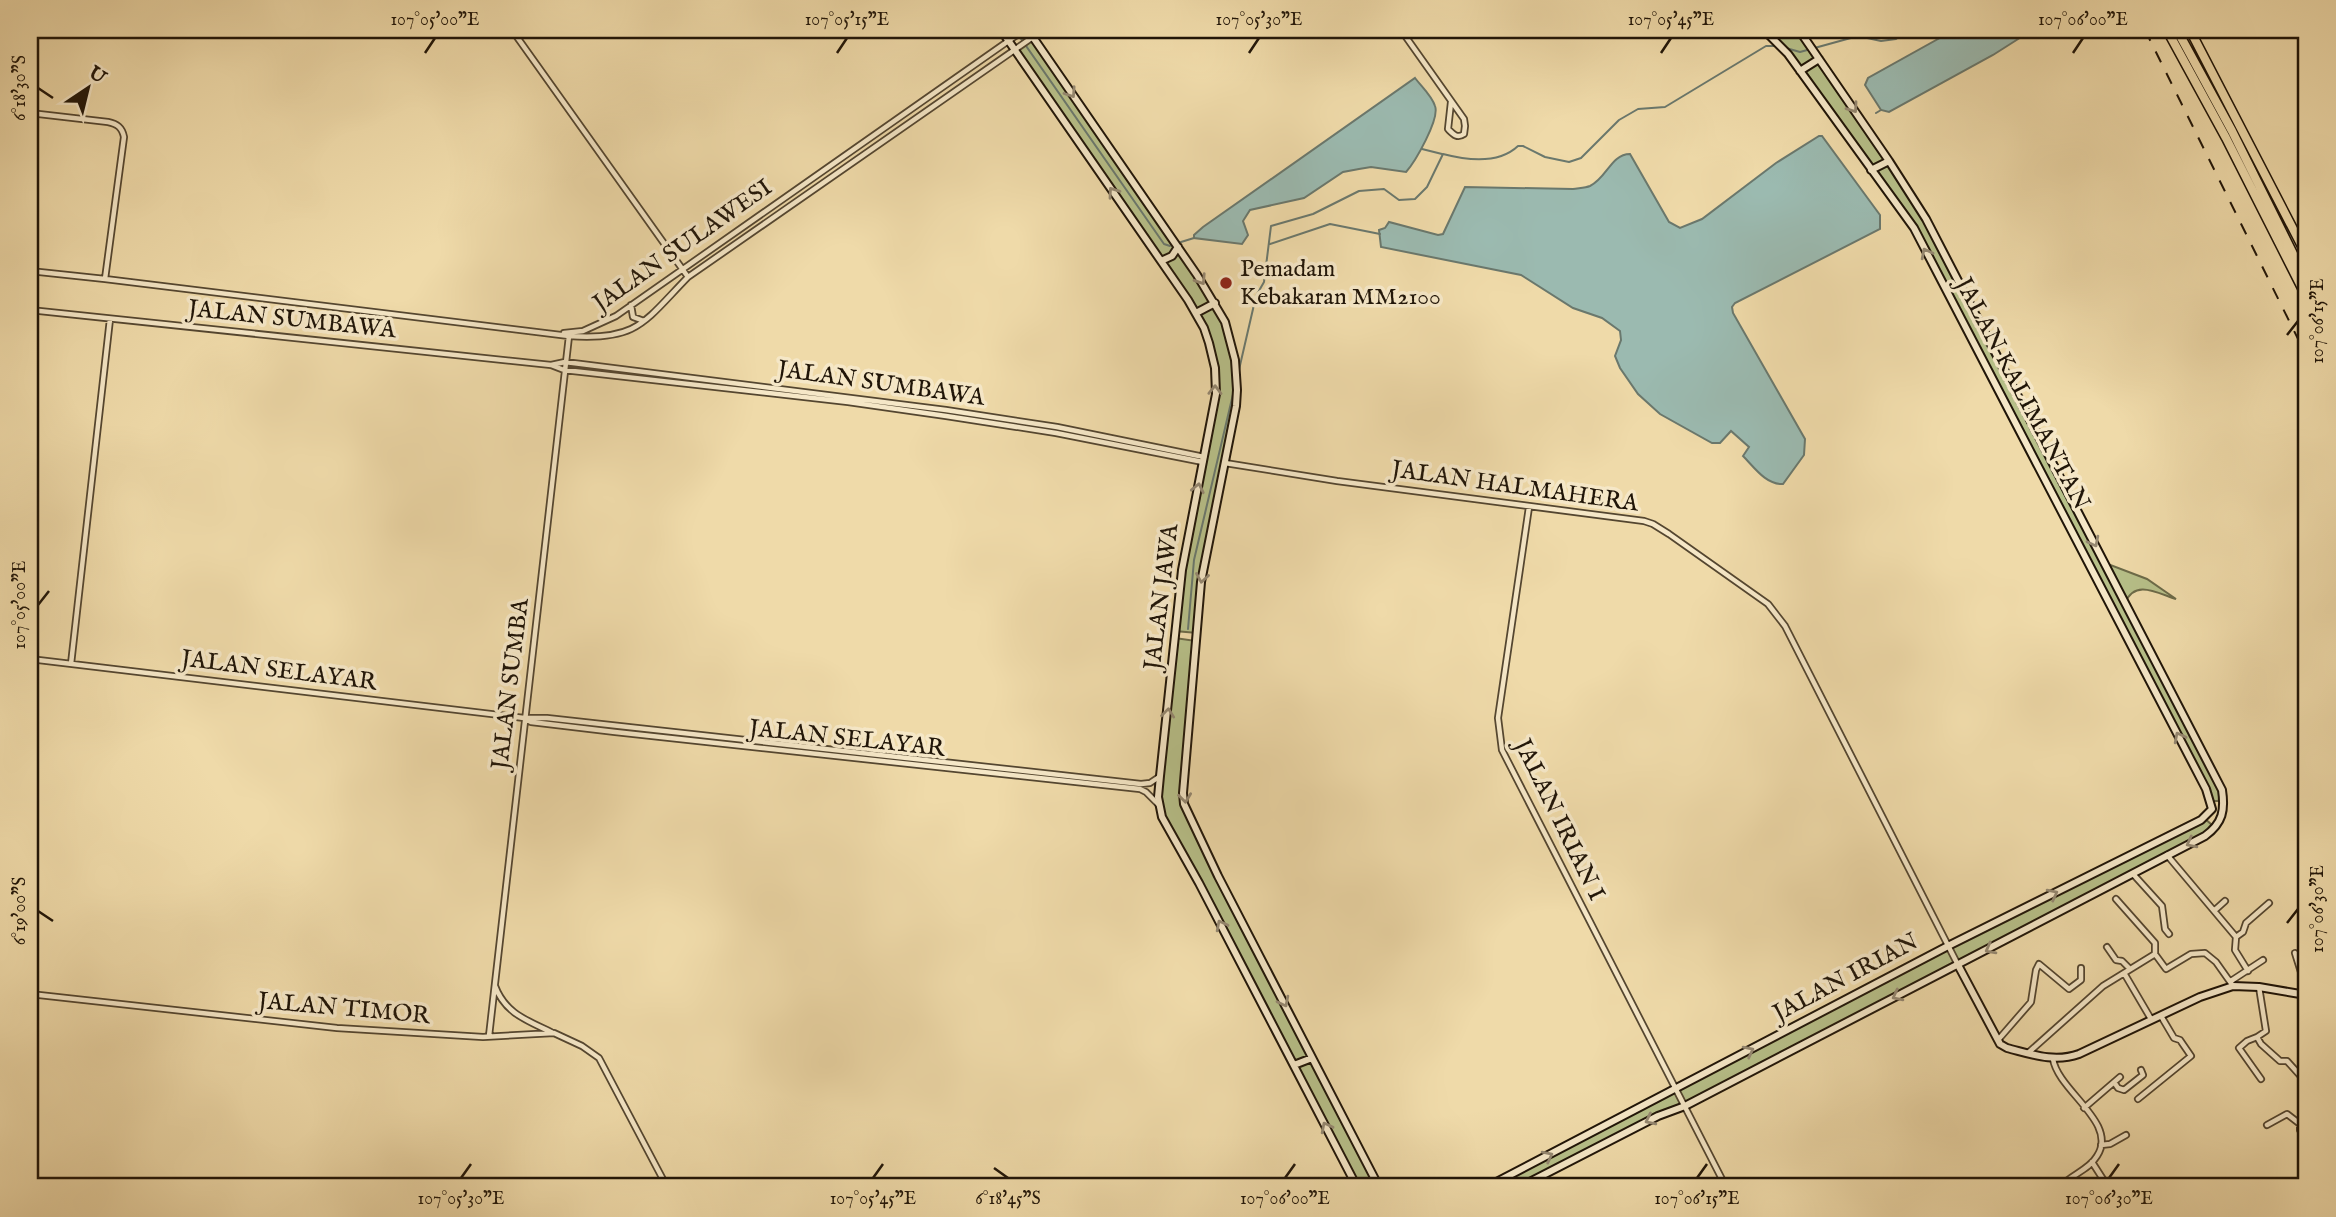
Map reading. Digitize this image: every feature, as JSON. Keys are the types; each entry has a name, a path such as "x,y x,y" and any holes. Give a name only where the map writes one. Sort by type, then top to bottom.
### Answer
{"highway":[{"path":"2167,30 2226,138 2306,296"},
{"path":"2178,30 2306,280"},
{"path":"2183,30 2306,269"},
{"path":"2190,30 2306,254"}],"street":[{"path":"512,30 688,277"},
{"name":"JALAN JAWA","path":"1001,30 1010,39 1196,313 1209,343 1216,382 1214,411 1182,570 1160,776 1160,806 1168,828 1188,860 1357,1187"},
{"name":"JALAN SULAWESI","path":"560,333 597,327 631,306 1025,30"},
{"name":"JALAN JAWA","path":"1025,30 1178,247 1215,303 1230,340 1237,376 1236,406 1201,582 1184,804 1218,876 1380,1187"},
{"name":"JALAN SULAWESI","path":"560,333 569,336 604,337 619,334 645,321 658,311 688,277 1043,30"},
{"path":"1401,30 1464,119 1464,134 1460,137 1448,129 1451,102"},
{"path":"1765,30 1780,30"},
{"name":"JALAN KALIMANTAN","path":"1765,30 1788,54 1914,228 2210,797"},
{"name":"JALAN KALIMANTAN","path":"1799,30 1926,219 2222,790"},
{"path":"1800,71 1817,55"},
{"path":"30,113 108,122 123,131 105,279"},
{"path":"1871,170 1889,161"},
{"path":"1161,261 1172,256 1178,247"},
{"path":"30,271 560,333"},
{"path":"1196,313 1215,303"},
{"path":"631,306 633,317 645,321"},
{"name":"JALAN SUMBAWA","path":"30,310 849,399 1057,426 1204,459"},
{"path":"71,663 110,319"},
{"name":"JALAN SUMBA","path":"489,1036 569,336"},
{"name":"JALAN SUMBAWA","path":"551,365 565,362 823,396"},
{"path":"2038,468 2052,462"},
{"name":"JALAN HALMAHERA","path":"1225,463 1653,524 1756,595 1776,612 1958,965"},
{"name":"JALAN IRIAN I","path":"1529,506 1504,663 1498,718 1499,739 1513,773 1726,1187"},
{"name":"JALAN SELAYAR","path":"30,659 524,718 531,722 1120,785 1144,790 1160,806"},
{"name":"JALAN SELAYAR","path":"1120,785 1146,784 1160,776"},
{"path":"2210,797 2212,801 2218,801 2222,790"},
{"path":"2211,831 2223,814 2222,790"},
{"path":"2201,819 2212,809 2210,797"},
{"path":"2201,819 2209,821 2212,825 2211,831"},
{"name":"JALAN IRIAN","path":"1487,1187 1948,946 2201,819"},
{"name":"JALAN IRIAN","path":"1520,1187 1658,1116 1685,1106 2211,831"},
{"path":"2167,855 2236,937 2235,950 2248,971"},
{"path":"2133,874 2162,906 2165,929 2169,934"},
{"path":"2116,899 2155,943 2155,954 2166,969 2186,956 2205,953 2216,962 2232,983 2306,995"},
{"path":"2215,910 2225,901"},
{"path":"2236,937 2243,932 2246,923 2269,903"},
{"path":"2107,947 2116,960 2124,962 2130,969"},
{"path":"2295,953 2306,988"},
{"path":"2028,1053 2104,986 2155,954"},
{"path":"1958,965 1998,1041 2007,1048 2053,1059 2078,1054 2232,983 2263,960"},
{"path":"1998,1041 2031,1002 2039,964 2069,989 2081,980 2081,968"},
{"path":"2124,973 2151,1019"},
{"path":"495,985 503,1002 514,1013 554,1034"},
{"path":"2259,987 2266,1031 2239,1048 2261,1079"},
{"name":"JALAN TIMOR","path":"30,994 337,1028 489,1036 554,1034 582,1046 599,1058 667,1187"},
{"path":"2138,1099 2192,1056 2180,1040 2174,1038 2160,1015"},
{"path":"2257,1037 2280,1061 2287,1061 2306,1082"},
{"path":"1294,1065 1312,1058"},
{"path":"2053,1059 2057,1073 2100,1128 2101,1145 2092,1163 2060,1187"},
{"path":"2114,1082 2118,1088 2124,1090 2143,1075 2141,1070"},
{"path":"2084,1108 2120,1077"},
{"path":"2267,1125 2285,1114 2300,1124"},
{"path":"2306,1114 2300,1124 2300,1130 2306,1139"},
{"path":"2101,1145 2110,1144 2126,1135"},
{"path":"2092,1163 2108,1187"}],"green space":[{"path":"1764,30 1799,30 1926,219 2105,563 2147,579 2176,599 2154,591 2141,590 2135,591 2125,603 2222,790 2218,801 2212,801 1914,228 1788,54"},
{"path":"1033,37 1215,303 1230,339 1236,406 1201,582 1197,633 1175,631 1187,538 1216,382 1204,328 1015,49"},
{"path":"1175,638 1196,641 1184,804 1379,1187 1357,1187 1160,806"},
{"path":"2204,818 2212,825 2211,831 2133,874 1520,1187 1487,1187"}],"water":[{"path":"1983,30 2021,30 2026,34 1889,112 1881,110 1865,85 1868,78 1947,34 1970,37"},
{"path":"1415,78 1431,99 1436,112 1426,140 1406,172 1371,167 1343,172 1304,198 1250,210 1243,221 1248,235 1242,244 1194,238 1203,227"},
{"path":"1822,136 1880,215 1880,229 1735,303 1732,307 1805,439 1804,455 1783,484 1771,482 1756,470 1743,456 1749,447 1731,431 1720,443 1712,443 1660,414 1638,394 1615,356 1621,340 1620,331 1602,318 1573,308 1521,275 1381,247 1379,230 1385,228 1389,222 1443,234 1465,187 1586,187 1601,178 1618,158 1630,154 1669,222 1680,228 1702,219 1776,163"}],"waterway":[{"path":"1015,30 1164,244 1170,246"},
{"path":"1786,48 1800,52 1858,36 1881,41 1896,39 1908,30"},
{"path":"1238,374 1256,296 1264,282 1271,226 1313,214 1359,191 1384,189 1399,200 1415,199 1427,187 1443,154 1482,159 1502,156 1518,146 1523,146 1545,157 1569,162 1581,158 1619,120 1638,109 1665,107 1766,46 1777,46"},
{"path":"1876,113 1881,110"},
{"path":"1422,149 1442,154"},
{"path":"1270,244 1330,224 1380,234"},
{"path":"1181,242 1194,238"},
{"path":"1188,629 1194,560 1234,390"}],"railway":[{"path":"2145,30 2306,355"}],"place":[{"name":"Pemadam Kebakaran MM2100","path":"1226,283"}]}
